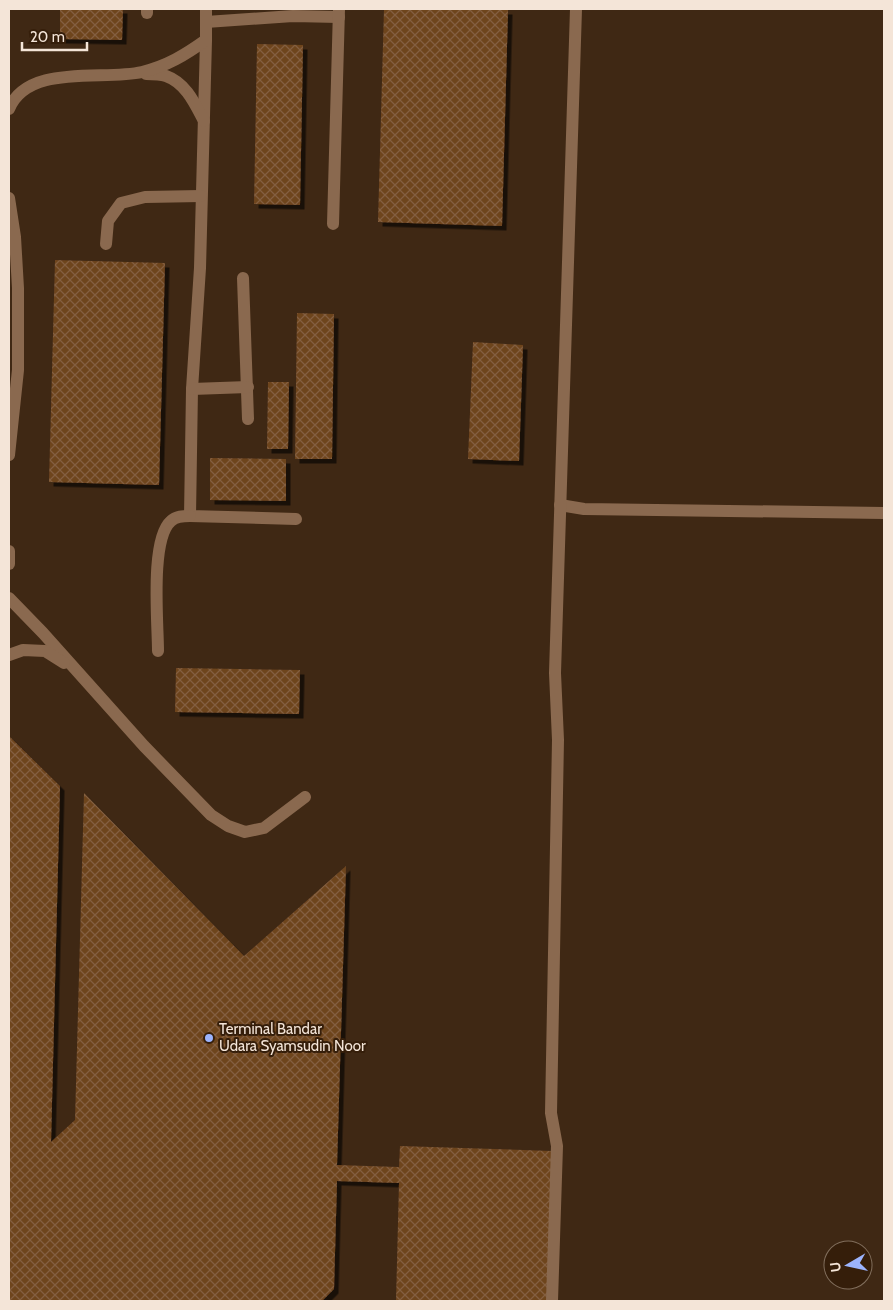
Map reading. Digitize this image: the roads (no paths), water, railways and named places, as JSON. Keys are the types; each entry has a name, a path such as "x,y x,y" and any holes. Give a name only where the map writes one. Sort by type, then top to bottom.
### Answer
{"lane":[{"path":"190,516 192,389 200,268 205,123 206,9"},
{"path":"552,1301 557,1146 550,1113 558,740 555,673 576,9"},
{"path":"206,22 339,13 333,224"},
{"path":"139,73 173,62 206,40"},
{"path":"9,109 12,101 29,87 54,78 139,73 166,76 181,86 192,98 205,123"},
{"path":"106,244 108,222 121,203 145,197 201,196"},
{"path":"9,198 15,237 18,288 18,370 9,455"},
{"path":"243,278 248,420"},
{"path":"192,389 248,387"},
{"path":"560,505 584,509 884,513"},
{"path":"158,651 157,586 160,544 164,531 171,520 179,516 296,519"},
{"path":"9,551 9,564"},
{"path":"9,598 43,632 144,746 211,815 228,826 245,832 264,828 305,797"},
{"path":"9,655 23,650 45,652 75,669"}],"place":[{"name":"Terminal Bandar Udara Syamsudin Noor","path":"209,1038"}]}
